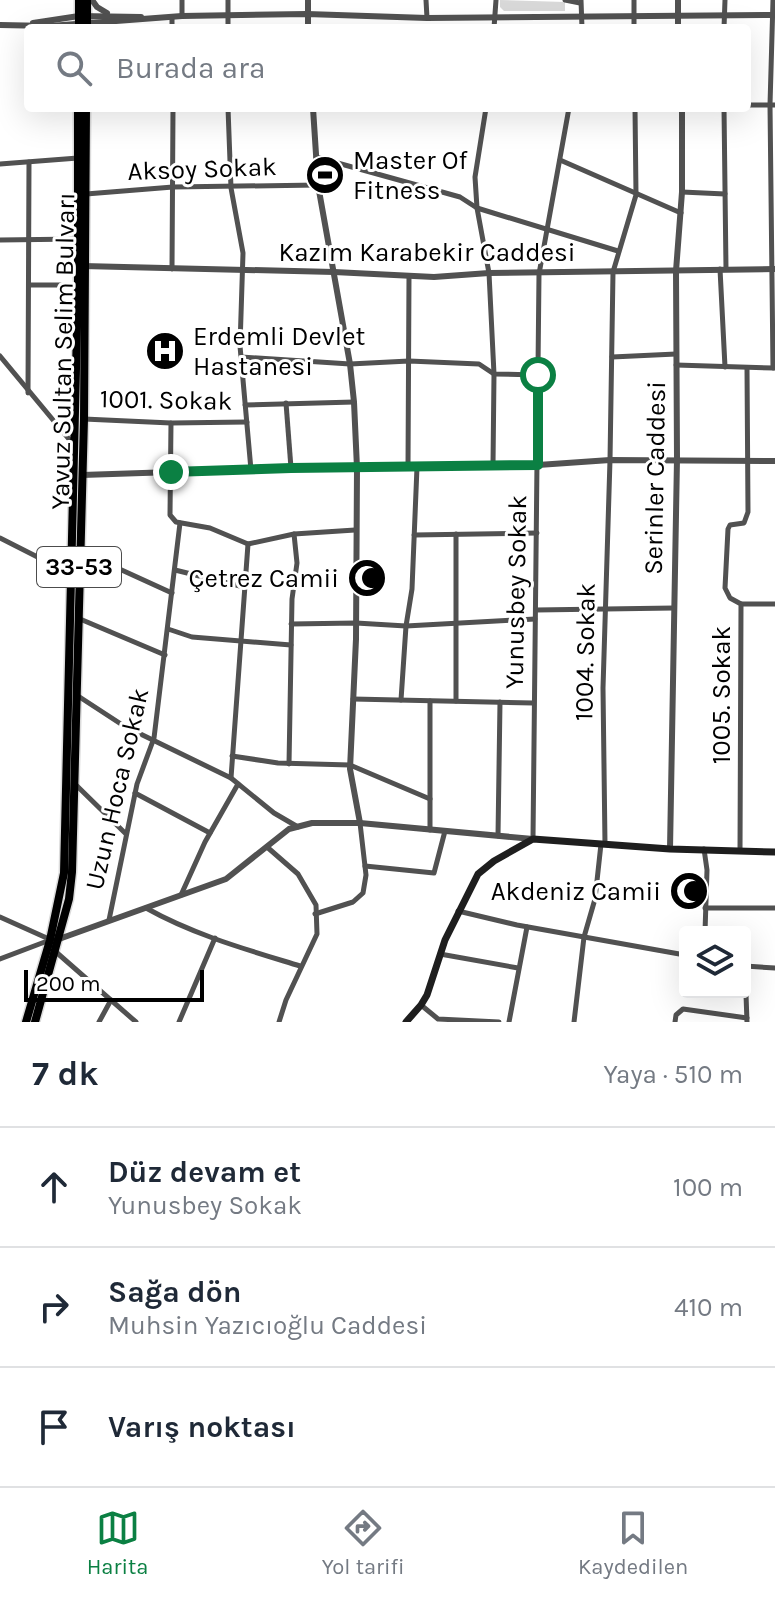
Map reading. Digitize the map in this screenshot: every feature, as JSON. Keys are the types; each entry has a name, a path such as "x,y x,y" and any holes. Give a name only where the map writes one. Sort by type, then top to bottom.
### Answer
{"main road":[{"path":"79,0 83,22"},
{"path":"83,22 90,0"},
{"name":"Yavuz Sultan Selim Bulvarı","path":"35,1022 55,951 64,873 78,285 83,266 78,239 78,112"},
{"name":"Yavuz Sultan Selim Bulvarı","path":"26,1022 69,899 72,872 84,419 86,112"},
{"path":"406,1022 421,1005 457,911 478,874 533,839 670,849 775,852"}],"street":[{"path":"90,0 102,12 116,19"},
{"path":"182,0 182,16"},
{"path":"228,0 228,24"},
{"path":"308,0 308,24"},
{"path":"426,0 427,18"},
{"path":"494,24 496,0"},
{"path":"565,0 580,2 581,24"},
{"path":"634,0 634,24"},
{"path":"678,0 678,24"},
{"path":"724,24 725,0"},
{"path":"676,365 774,368 773,0"},
{"path":"37,24 182,16 307,14 427,18 774,15"},
{"path":"172,17 172,24"},
{"path":"109,24 116,19"},
{"path":"0,25 24,25"},
{"path":"751,105 772,105"},
{"path":"172,269 173,112"},
{"path":"228,112 231,188 243,253 239,303 251,470"},
{"path":"313,112 318,185 354,402 357,468 356,623 350,765 365,866 363,893 353,902 315,914"},
{"path":"485,112 475,177 477,208 489,273 494,374 493,465"},
{"name":"Yunusbey Sokak","path":"533,839 539,274 568,112"},
{"name":"1004. Sokak","path":"574,1022 584,937 595,899 603,844 603,688 613,272 636,195 635,112"},
{"name":"Serinler Caddesi","path":"670,849 677,459 676,271 682,192 682,112"},
{"path":"724,112 725,367"},
{"path":"316,157 460,197 477,208 618,251"},
{"path":"0,164 78,158"},
{"path":"560,160 681,213"},
{"path":"28,393 29,162"},
{"name":"Aksoy Sokak","path":"86,194 173,187 318,185"},
{"path":"682,192 725,194"},
{"path":"0,240 78,239"},
{"name":"Kazım Karabekir Caddesi","path":"83,266 409,276 773,269"},
{"path":"408,467 409,276"},
{"path":"29,285 78,285"},
{"path":"612,357 676,354"},
{"path":"0,356 73,445"},
{"path":"241,357 350,364 409,361 479,364 494,374 538,375"},
{"name":"1005. Sokak","path":"740,851 741,604 730,598 725,588 728,529 730,525 744,523 748,512 747,368"},
{"name":"1001. Sokak","path":"245,405 354,402"},
{"path":"286,403 291,468"},
{"name":"1001. Sokak","path":"84,419 247,422"},
{"path":"171,423 170,515 180,523 210,528 248,544 294,534 355,530"},
{"path":"82,475 291,468 538,465 610,460 775,461"},
{"path":"401,700 412,589 417,467"},
{"name":"Uzun Hoca Sokak","path":"109,920 135,793 154,738 180,523"},
{"path":"414,535 537,533"},
{"path":"289,764 291,624 297,563 294,534"},
{"path":"456,534 456,701"},
{"path":"0,538 71,574"},
{"path":"231,778 248,544"},
{"path":"80,551 172,593"},
{"path":"175,570 244,587"},
{"path":"741,604 775,604"},
{"path":"536,610 674,608"},
{"path":"79,618 165,655"},
{"path":"291,624 406,626 535,619"},
{"path":"168,629 192,637 291,645"},
{"path":"77,695 124,726 231,778 274,813 298,827"},
{"path":"353,699 533,703"},
{"path":"430,701 430,830"},
{"path":"498,836 500,702"},
{"path":"232,756 289,764 350,765 430,799"},
{"path":"74,783 125,834"},
{"path":"181,895 210,833 238,784"},
{"path":"135,793 210,833"},
{"path":"0,959 226,879 289,829 312,823 360,823 533,839"},
{"path":"365,866 434,873 445,831"},
{"path":"267,847 298,874 316,905 317,934 300,966 279,1022"},
{"path":"704,848 707,870 705,926"},
{"path":"145,908 168,921 300,966"},
{"path":"705,908 775,908"},
{"path":"457,911 527,927 679,954"},
{"path":"0,917 54,940"},
{"path":"509,1022 527,927"},
{"path":"179,1022 215,938"},
{"path":"55,951 136,1022"},
{"path":"440,954 518,968"},
{"path":"751,966 775,968"},
{"path":"675,1022 676,1015 683,1009 747,1020 746,998"},
{"path":"99,1022 111,1000"},
{"path":"421,1005 438,1020 499,1022"}],"shaded area":[{"path":"500,0 565,2 565,11 504,11"}],"place":[{"name":"Master Of Fitness","path":"325,175"},
{"name":"Erdemli Devlet Hastanesi","path":"165,351"},
{"name":"Çetrez Camii","path":"367,578"},
{"name":"Akdeniz Camii","path":"689,891"}],"route":[{"path":"171,472 538,465 538,375"}]}
